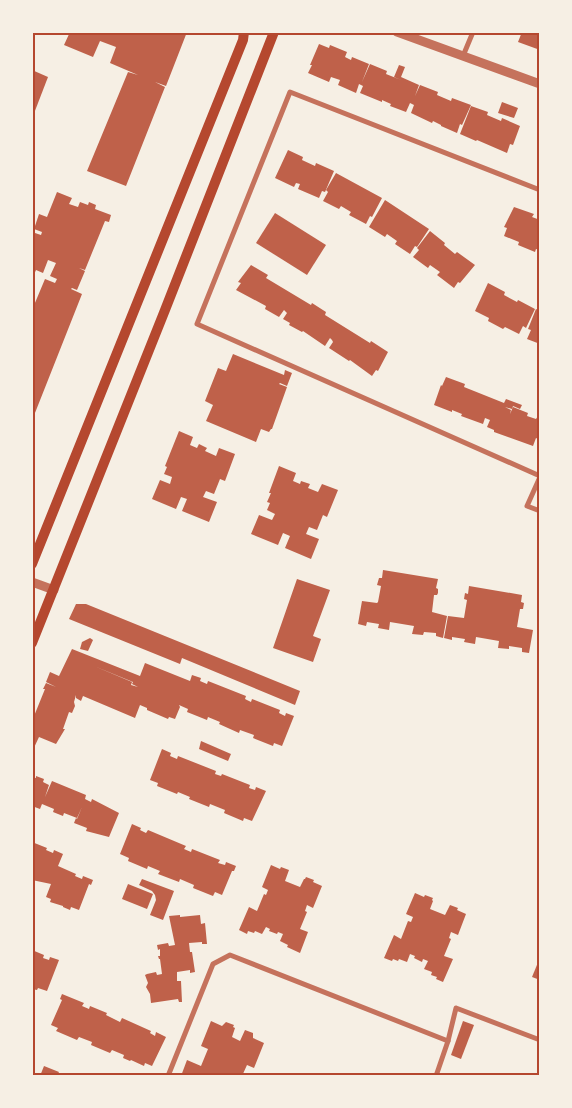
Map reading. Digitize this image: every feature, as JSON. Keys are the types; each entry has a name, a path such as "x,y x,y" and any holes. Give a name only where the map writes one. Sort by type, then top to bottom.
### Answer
{"main road":[{"path":"32,564 240,49 244,32"},
{"path":"32,643 274,32"}],"street":[{"path":"397,32 540,84"},
{"path":"463,56 473,32"},
{"path":"540,190 290,92 197,324 540,477 527,506 540,512"},
{"path":"32,582 54,590"},
{"path":"168,1076 213,964 230,955 448,1041"},
{"path":"436,1076 448,1041 456,1008 540,1040"}],"building":[{"path":"70,32 187,32 166,86 155,82 165,87 126,186 87,171 128,72 138,75 110,63 116,47 100,41 93,57 64,45"},
{"path":"522,32 540,32 540,50 518,42"},
{"path":"319,44 329,48 330,45 347,52 345,57 351,60 352,57 369,64 362,82 370,64 387,71 386,74 401,80 394,77 399,65 405,67 401,77 419,85 415,96 420,85 438,92 437,95 451,101 452,98 471,105 462,125 460,124 457,133 411,113 414,105 410,103 406,112 390,106 391,104 382,100 382,102 360,93 363,86 359,84 356,93 338,85 340,80 331,77 329,82 308,73"},
{"path":"32,70 48,77 33,116 32,116"},
{"path":"502,102 518,108 514,118 498,113"},
{"path":"471,106 488,112 487,115 501,121 502,118 520,126 513,145 510,144 507,153 460,134"},
{"path":"288,150 303,157 302,160 315,166 316,163 334,171 325,192 322,191 319,198 298,189 300,184 296,183 294,187 275,178"},
{"path":"336,173 382,198 366,224 349,215 351,212 341,206 339,209 323,201 328,192 326,190"},
{"path":"57,192 72,198 69,204 78,207 80,202 88,205 89,202 96,205 95,209 111,215 109,222 105,221 85,270 79,268 85,271 77,290 71,289 82,294 33,418 32,310 45,279 55,283 57,279 50,276 56,263 48,260 43,273 36,270 32,279 32,232 41,235 42,232 34,229 39,214 47,217"},
{"path":"385,200 429,229 410,254 395,244 397,241 387,234 385,237 369,227"},
{"path":"514,207 534,214 532,217 540,220 540,250 536,249 535,252 518,245 519,242 504,236 507,228 504,227"},
{"path":"275,213 326,245 307,275 256,243"},
{"path":"430,231 455,254 457,252 475,265 454,288 437,275 440,272 430,265 428,268 413,257 419,250 417,248"},
{"path":"251,265 268,275 266,278 311,305 312,303 326,312 325,315 388,352 378,371 376,370 372,376 329,348 333,342 330,338 325,346 303,331 289,325 290,323 283,319 287,313 284,310 279,317 265,309 266,306 236,290 241,283 238,282"},
{"path":"488,283 505,292 504,295 535,309 526,328 523,326 519,334 505,327 503,329 488,321 489,318 475,311"},
{"path":"536,309 540,311 540,344 527,339 531,330 528,329"},
{"path":"233,354 284,375 285,370 292,373 287,386 279,384 287,387 272,429 269,432 261,429 256,442 206,421 213,405 205,401 218,368 226,371"},
{"path":"446,377 465,384 464,387 504,403 506,399 522,405 520,409 513,406 512,409 505,407 511,410 510,414 513,407 528,413 527,416 536,419 538,416 540,417 540,440 536,438 533,446 494,432 494,430 487,427 490,420 485,418 483,424 461,416 462,414 452,410 452,412 434,405"},
{"path":"179,431 193,437 190,445 197,448 199,444 207,448 205,451 216,456 219,448 235,454 225,481 220,479 214,494 206,491 203,497 217,502 209,522 182,511 187,499 181,497 176,509 152,499 160,480 170,484 172,477 164,474 167,467 165,466"},
{"path":"279,466 296,473 293,481 300,484 301,481 310,484 308,488 318,492 322,484 338,490 327,517 323,515 317,530 309,527 306,534 319,539 311,559 285,548 290,536 283,533 278,545 251,534 259,515 272,520 275,514 267,510 270,503 267,502"},
{"path":"383,570 438,579 436,588 438,593 434,595 432,612 447,616 443,638 436,636 436,633 412,634 414,626 390,622 389,630 378,628 379,624 367,622 366,626 358,624 362,601 378,602 381,586 377,585 379,578 382,578"},
{"path":"297,579 330,590 313,636 321,639 313,662 273,648"},
{"path":"469,586 522,595 521,602 524,603 523,609 520,609 517,627 533,630 529,653 522,652 522,648 509,646 509,649 498,648 499,641 476,637 475,644 464,642 465,639 452,637 452,640 444,638 448,616 464,618 467,600 464,599 465,593 468,594"},
{"path":"76,604 86,604 300,691 295,705 182,658 180,664 69,619"},
{"path":"90,638 93,640 88,651 80,649 82,642"},
{"path":"72,649 140,676 145,663 190,681 192,675 201,678 200,681 207,684 208,681 246,696 245,699 251,702 252,699 280,710 279,713 285,716 286,713 294,716 282,746 274,743 273,746 253,738 254,735 240,730 239,733 208,717 207,720 187,712 188,709 179,705 180,707 175,719 169,717 168,719 140,705 135,718 83,696 81,701 76,698 76,695 75,706 72,713 69,712 63,729 65,729 56,744 39,737 32,752 32,721 45,689 43,689 46,683 56,687 46,682 50,672 59,676"},
{"path":"201,741 231,754 228,761 199,749"},
{"path":"162,749 171,753 170,756 177,759 178,756 216,771 215,774 221,776 222,774 250,785 249,788 255,790 256,787 266,791 252,821 244,818 243,821 224,813 225,810 210,804 209,807 189,799 190,797 178,792 177,794 157,786 158,783 150,780"},
{"path":"36,776 44,779 43,782 49,785 45,797 52,781 86,795 85,799 91,802 92,799 119,813 109,837 86,831 87,828 74,823 77,819 82,807 77,818 64,813 63,816 53,812 54,809 42,804 40,809 32,806 32,777 36,778"},
{"path":"132,824 141,828 140,830 146,833 148,830 186,846 184,849 191,852 192,849 220,860 218,863 225,865 226,862 236,866 222,895 215,892 213,896 193,888 194,885 180,879 179,882 158,874 160,871 148,866 147,869 128,861 129,858 120,854"},
{"path":"32,842 47,848 46,850 53,853 54,850 63,854 58,866 76,874 75,876 82,879 83,876 93,880 91,885 89,884 79,910 71,907 70,910 50,902 51,899 46,897 51,884 32,880"},
{"path":"271,865 289,870 285,881 300,887 306,877 322,886 313,908 307,905 305,911 307,912 300,929 308,932 300,953 287,947 288,945 280,941 283,934 269,931 270,929 266,927 262,934 248,931 247,934 239,930 249,907 257,911 264,894 266,895 268,890 262,887"},
{"path":"142,879 174,891 163,920 150,915 156,900 155,895 152,891 139,885"},
{"path":"128,884 153,894 147,909 122,899"},
{"path":"415,893 433,898 430,909 445,915 450,905 466,914 458,935 451,932 449,938 451,939 444,956 453,959 443,982 431,975 432,972 424,969 428,961 423,959 422,962 410,954 407,962 399,959 398,961 393,959 392,961 384,958 394,935 401,939 408,921 411,922 413,917 406,914"},
{"path":"180,915 180,917 200,915 201,924 205,923 207,944 202,944 202,942 189,943 195,972 190,973 190,970 177,972 177,981 181,981 182,1002 179,1002 178,999 151,1003 150,994 146,987 148,983 145,975 156,972 157,975 162,974 158,956 160,956 160,949 158,950 157,945 168,943 169,946 175,945 169,916"},
{"path":"32,950 44,955 43,958 49,960 50,957 59,960 47,991 38,988 37,990 32,989"},
{"path":"540,960 540,980 532,977"},
{"path":"62,994 84,1003 82,1006 89,1009 90,1006 107,1013 106,1015 120,1022 122,1018 151,1031 150,1033 155,1036 156,1032 166,1037 152,1066 145,1063 144,1066 130,1061 123,1058 124,1055 112,1050 110,1053 91,1045 92,1042 79,1037 77,1040 56,1031 58,1028 51,1025 62,1000 60,999"},
{"path":"211,1021 222,1026 226,1022 234,1025 232,1037 240,1041 245,1030 253,1033 253,1038 264,1043 254,1068 247,1065 242,1076 181,1076 187,1060 201,1066 208,1049 201,1046"},
{"path":"463,1021 474,1025 461,1059 451,1055"},
{"path":"44,1066 59,1072 57,1076 40,1076"}]}
